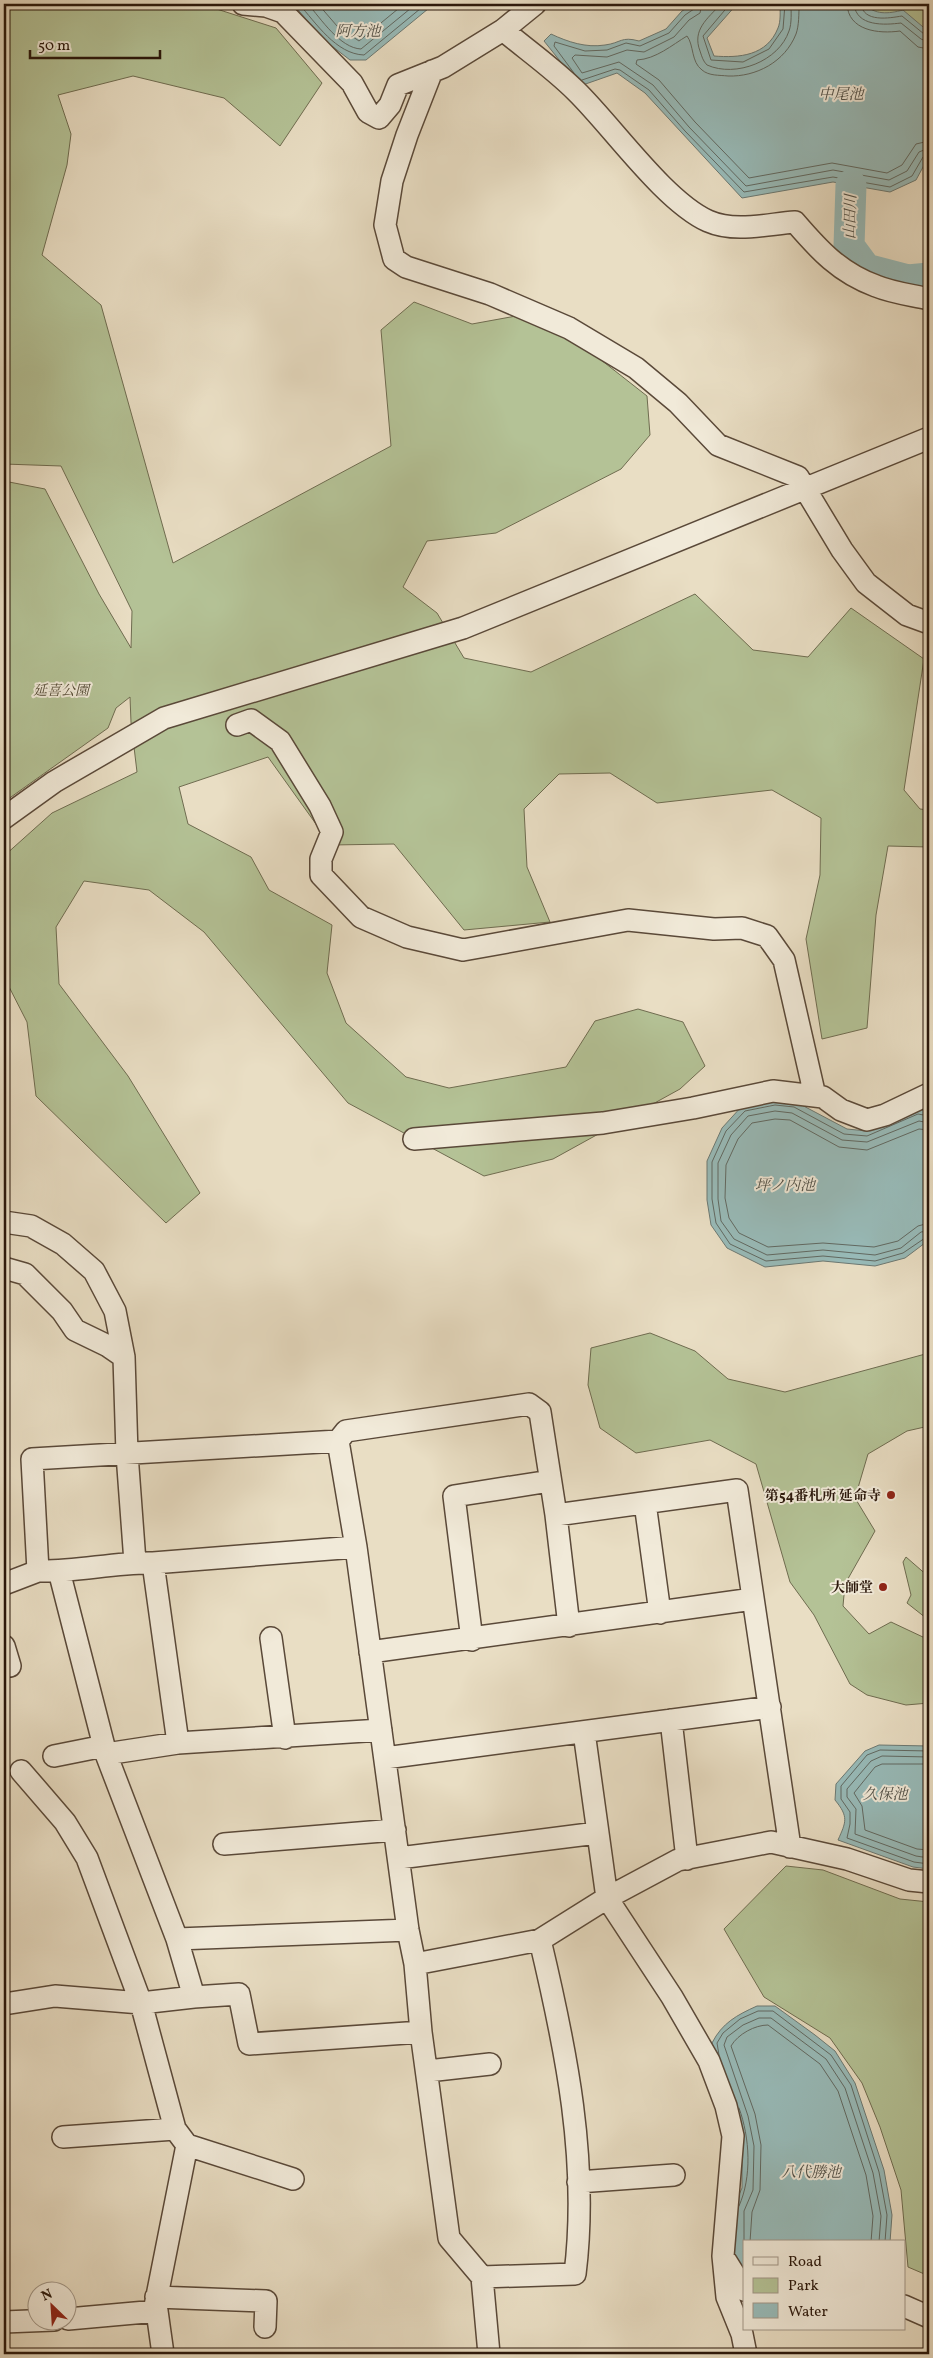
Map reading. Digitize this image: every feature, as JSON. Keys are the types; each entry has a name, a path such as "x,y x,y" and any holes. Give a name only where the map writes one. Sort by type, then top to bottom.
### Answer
{"street":[{"path":"243,4 266,6 283,12 352,83 368,112 379,118 390,105 398,85 432,71 503,30 535,4"},
{"path":"503,30 575,90 653,176 682,203 708,221 736,228 795,222 826,257 855,276 877,287 929,300"},
{"path":"432,71 407,134 392,182 385,225 394,259 406,267 490,294 569,328 636,368 678,403 718,445 798,477 842,550 866,583 908,615 929,623"},
{"path":"4,818 54,782 164,718 464,628 929,438"},
{"path":"237,725 251,720 280,741 320,806 332,832 321,859 321,876 361,917 407,937 463,950 628,920 714,929 742,928 767,936 784,960 815,1096"},
{"path":"414,1139 603,1123 693,1108 773,1091 823,1097 841,1110 867,1120 885,1115 929,1094"},
{"path":"4,1222 31,1226 63,1244 94,1272 115,1311 124,1357 127,1454 144,1563 178,1743"},
{"path":"4,1268 24,1274 62,1311 75,1330 108,1346 124,1357"},
{"path":"194,1997 177,1939 105,1750 48,1571 32,1459 338,1441 346,1431 529,1404 540,1412 556,1515 569,1626"},
{"path":"338,1441 356,1547 408,1930 415,1964 421,2032 428,2071 448,2238 482,2277 489,2354"},
{"path":"472,1640 454,1496 550,1481"},
{"path":"556,1515 737,1490 790,1846"},
{"path":"645,1503 660,1612"},
{"path":"4,1584 48,1571 356,1547"},
{"path":"370,1652 472,1640 754,1599"},
{"path":"271,1638 286,1738"},
{"path":"386,1758 770,1707"},
{"path":"671,1720 687,1859"},
{"path":"54,1756 178,1743 286,1738 381,1730"},
{"path":"584,1732 607,1898 672,1997 709,2061 726,2106 733,2136 723,2256 727,2297 742,2334 746,2354"},
{"path":"21,1771 65,1822 88,1858 141,2004 181,2137 157,2304 162,2354"},
{"path":"224,1844 395,1830"},
{"path":"399,1858 597,1833"},
{"path":"415,1964 540,1940 607,1898 678,1860 772,1842 846,1859 909,1880 929,1882"},
{"path":"177,1939 408,1930"},
{"path":"482,2277 576,2274 581,2230 570,2082 540,1940"},
{"path":"4,2004 55,1996 141,2004 194,1997 239,1994 249,2044 421,2032"},
{"path":"428,2071 490,2064"},
{"path":"63,2137 181,2137 293,2179"},
{"path":"578,2182 674,2174"},
{"path":"723,2256 743,2288"},
{"path":"78,2317 157,2304 266,2301 266,2327"},
{"path":"906,2307 929,2317"},
{"path":"4,2322 28,2321"}],"green space":[{"name":"延喜公園","path":"4,4 201,4 276,28 322,83 280,146 224,98 133,76 58,95 71,134 67,165 42,255 101,305 173,563 391,446 381,330 414,302 472,324 527,314 582,345 647,396 650,435 621,469 496,533 427,541 403,587 437,613 464,658 531,672 695,594 753,650 808,657 851,608 924,659 904,790 920,809 929,810 929,847 888,846 876,915 867,1028 822,1039 806,939 820,875 821,818 772,790 657,803 610,773 559,774 524,809 527,867 550,922 464,930 394,844 331,845 268,757 179,787 188,824 251,857 269,890 332,925 327,973 346,1023 406,1077 449,1088 566,1067 595,1021 638,1009 683,1022 705,1066 680,1089 553,1159 484,1176 348,1103 204,932 149,890 84,881 56,927 59,984 128,1076 200,1193 166,1223 36,1096 27,1022 4,977 4,856 52,813 137,772 130,697 116,708 108,728 4,802 4,481 45,489 99,594 131,648 132,611 61,466 4,464"},
{"path":"872,4 929,4 929,66 876,43"},
{"path":"650,1333 695,1351 728,1379 785,1392 929,1353 929,1426 907,1431 868,1454 855,1498 875,1531 845,1584 843,1606 869,1634 891,1622 925,1638 929,1636 929,1703 906,1705 867,1695 850,1684 814,1615 790,1582 756,1464 710,1440 636,1453 600,1428 588,1385 591,1348"},
{"path":"906,1557 929,1577 929,1627 926,1618 907,1603 911,1595 903,1562"},
{"path":"786,1866 823,1870 900,1899 929,1902 929,2276 908,2267 901,2190 880,2127 862,2083 830,2038 764,1997 724,1929"}],"water":[{"name":"阿方池","path":"293,4 434,4 366,60 350,60 324,40"},
{"name":"中尾池","path":"694,4 737,4 707,38 714,56 723,57 751,53 760,50 767,44 779,25 780,4 864,4 868,8 882,13 903,10 929,32 929,156 916,180 890,192 833,182 742,198 645,93 617,73 577,87 564,66 544,41 551,34 571,42 591,46 625,40 639,41 666,29 682,11"},
{"name":"坪ノ内池","path":"775,1100 796,1102 847,1129 867,1131 918,1108 929,1112 929,1240 905,1258 875,1266 823,1261 765,1267 727,1248 711,1225 707,1200 707,1161 722,1128 742,1106"},
{"name":"久保池","path":"879,1745 929,1746 929,1869 913,1867 838,1840 845,1820 835,1800 836,1784 865,1751"},
{"name":"八代勝池","path":"757,2006 775,2006 835,2051 855,2083 884,2170 892,2215 890,2240 743,2240 743,2280 736,2270 731,2242 733,2208 742,2188 742,2148 712,2043 725,2025"}],"waterway":[{"name":"山田川","path":"851,185 849,246 866,269 908,280 929,278"}],"place":[{"name":"第54番札所 延命寺","path":"891,1495"},
{"name":"大師堂","path":"883,1587"}]}
